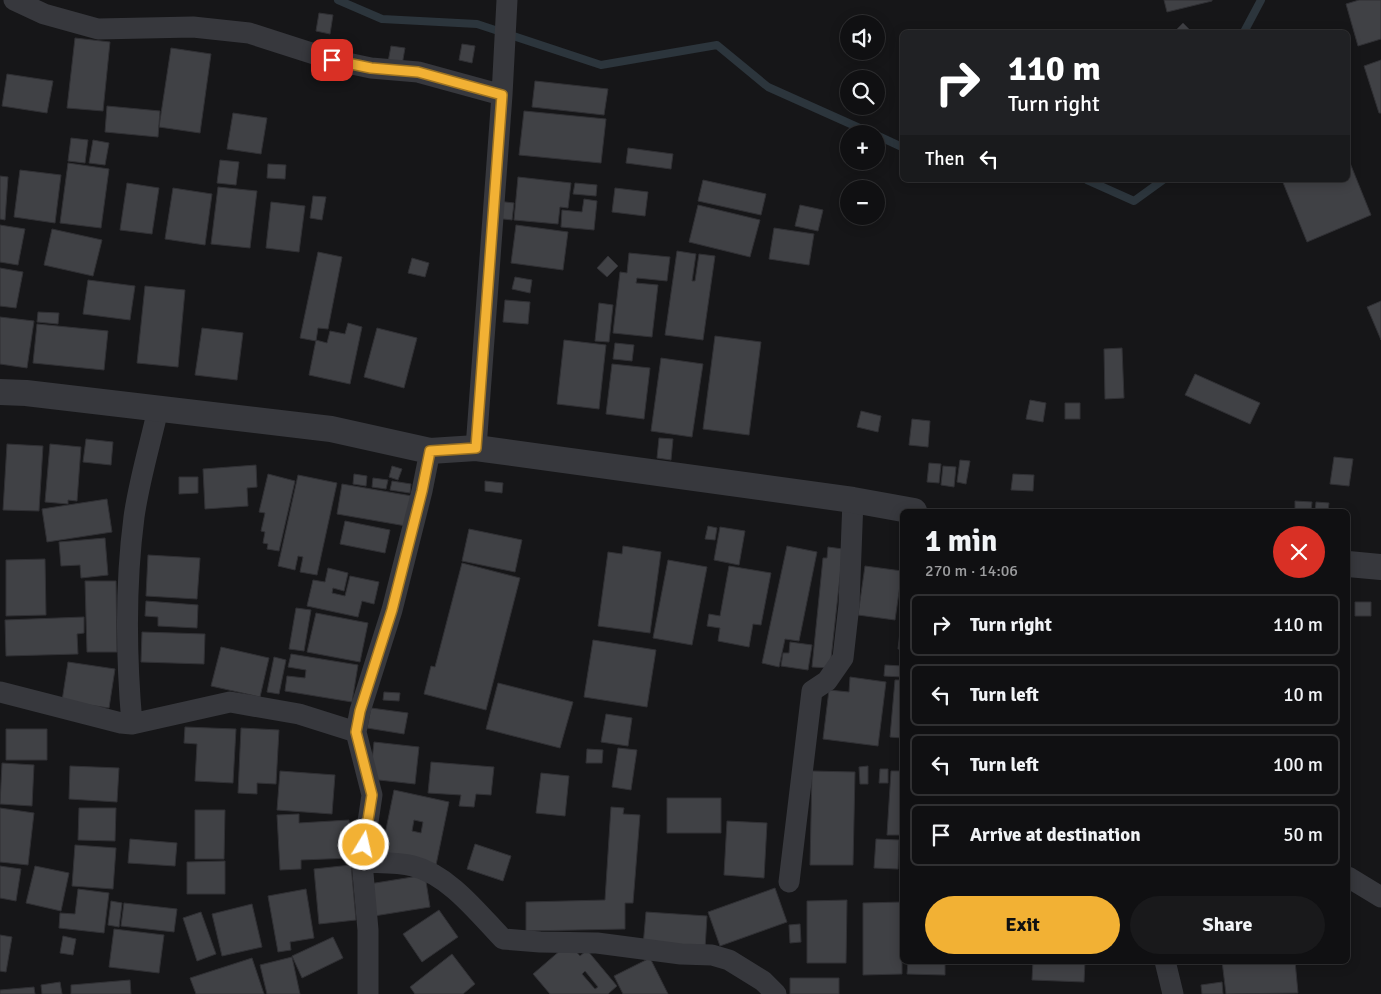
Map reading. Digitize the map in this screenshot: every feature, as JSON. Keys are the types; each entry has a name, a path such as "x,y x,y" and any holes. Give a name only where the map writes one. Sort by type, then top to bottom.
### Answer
{"street":[{"path":"14,0 44,14 98,29 192,27 249,33 332,60 371,68 418,72 502,95"},
{"path":"476,448 502,95 506,7"},
{"path":"0,392 26,393 331,429 430,451 476,448 853,500 903,509"},
{"path":"132,724 127,664 128,585 134,516 158,409"},
{"path":"368,994 368,930 362,862 372,795 356,732 360,711 392,610 422,491 430,451"},
{"path":"789,882 812,691 827,681 842,658 849,605 853,500"},
{"path":"1350,564 1381,567"},
{"path":"0,692 132,724 230,702 299,714 356,732"},
{"path":"362,862 413,866 438,877 465,900 503,939 597,943 681,954 712,955 736,965 763,981 776,994"},
{"path":"1350,878 1381,897"},
{"path":"1166,964 1173,994"}],"building":[{"path":"1164,0 1212,0 1212,1 1167,12"},
{"path":"1359,0 1381,0 1381,39 1358,46 1346,4"},
{"path":"319,13 333,15 330,34 316,31"},
{"path":"1183,23 1190,30 1176,30"},
{"path":"75,38 110,42 103,111 67,108"},
{"path":"462,44 475,46 472,63 459,60"},
{"path":"391,46 405,48 402,65 388,62"},
{"path":"171,48 211,54 200,133 159,127"},
{"path":"1381,60 1381,113 1379,113 1364,66"},
{"path":"7,74 53,81 47,113 2,106"},
{"path":"535,81 608,89 604,115 532,107"},
{"path":"107,106 160,111 158,137 105,132"},
{"path":"524,111 606,119 601,163 519,155"},
{"path":"233,113 267,118 261,154 227,149"},
{"path":"71,138 88,140 85,163 68,161"},
{"path":"93,140 109,143 105,165 89,163"},
{"path":"628,148 673,154 671,169 626,163"},
{"path":"220,160 239,162 236,185 217,183"},
{"path":"68,163 109,169 101,228 60,223"},
{"path":"1350,163 1371,215 1307,242 1283,182 1350,182"},
{"path":"268,164 286,165 285,179 267,178"},
{"path":"20,170 61,175 55,223 14,217"},
{"path":"0,176 8,177 5,220 0,219"},
{"path":"518,177 571,183 568,208 560,207 558,224 514,220"},
{"path":"703,180 766,194 761,215 698,201"},
{"path":"127,183 159,188 152,234 120,230"},
{"path":"575,183 597,185 596,196 573,194"},
{"path":"218,187 257,191 250,248 211,244"},
{"path":"173,188 212,194 205,245 165,239"},
{"path":"615,188 648,192 645,216 612,212"},
{"path":"313,196 326,197 322,220 310,218"},
{"path":"584,199 597,201 594,230 561,227 562,210 582,212"},
{"path":"497,201 514,203 512,220 495,218"},
{"path":"271,202 305,206 299,252 266,248"},
{"path":"698,205 760,220 750,257 689,242"},
{"path":"800,205 823,210 818,231 795,226"},
{"path":"0,225 25,229 18,265 0,262"},
{"path":"516,225 568,232 563,270 511,263"},
{"path":"774,228 814,234 809,265 769,259"},
{"path":"52,229 102,240 93,276 44,265"},
{"path":"677,251 696,254 692,281 695,281 699,254 715,256 703,340 665,335"},
{"path":"318,252 342,257 328,329 318,328 316,341 300,338"},
{"path":"629,253 670,257 667,281 637,278 636,283 658,285 652,337 613,333 620,272 627,273"},
{"path":"608,256 618,266 607,277 597,268"},
{"path":"412,258 429,263 425,277 408,273"},
{"path":"0,268 23,272 16,308 0,306"},
{"path":"515,277 532,280 530,293 512,289"},
{"path":"88,280 135,286 130,320 83,314"},
{"path":"145,286 185,290 178,367 137,363"},
{"path":"505,300 530,302 528,324 503,322"},
{"path":"1381,301 1381,340 1367,307"},
{"path":"599,303 613,305 609,342 595,341"},
{"path":"38,312 59,313 58,324 37,322"},
{"path":"0,317 34,321 27,368 0,364"},
{"path":"348,323 362,327 350,384 309,375 316,340 327,343 330,331 345,334"},
{"path":"37,324 108,331 104,370 33,363"},
{"path":"202,328 243,333 237,380 195,375"},
{"path":"377,328 417,338 404,388 364,377"},
{"path":"715,336 761,342 749,435 703,429"},
{"path":"564,340 606,345 599,409 557,404"},
{"path":"615,343 634,345 632,361 613,359"},
{"path":"1122,348 1124,398 1105,399 1104,349"},
{"path":"661,358 703,364 692,437 651,431"},
{"path":"612,364 650,368 644,419 606,414"},
{"path":"1195,374 1260,403 1250,424 1185,395"},
{"path":"1030,400 1046,403 1043,422 1026,419"},
{"path":"1065,403 1080,403 1080,419 1065,419"},
{"path":"861,411 881,416 878,432 857,427"},
{"path":"912,419 930,421 928,447 909,445"},
{"path":"659,438 673,439 671,460 657,458"},
{"path":"86,439 113,442 111,465 83,462"},
{"path":"7,444 43,446 39,511 3,510"},
{"path":"50,444 81,447 77,501 68,500 68,504 45,502"},
{"path":"1334,457 1353,459 1349,486 1330,484"},
{"path":"960,460 970,461 966,484 957,482"},
{"path":"929,463 941,464 939,483 927,482"},
{"path":"256,465 257,487 247,488 248,506 205,509 203,469"},
{"path":"392,466 402,469 398,480 389,477"},
{"path":"943,466 956,467 954,487 941,485"},
{"path":"268,474 295,481 279,551 267,549 268,544 263,543 265,532 261,531 265,513 259,512"},
{"path":"354,474 367,476 366,486 353,484"},
{"path":"1013,474 1034,475 1033,491 1011,490"},
{"path":"298,475 337,483 317,575 300,572 303,557 298,556 295,570 278,566"},
{"path":"179,477 198,477 198,493 179,494"},
{"path":"373,478 388,480 386,489 372,487"},
{"path":"392,481 411,484 410,493 390,490"},
{"path":"485,481 503,483 502,493 485,491"},
{"path":"342,484 412,496 406,526 337,514"},
{"path":"107,499 112,532 47,542 42,509"},
{"path":"1295,501 1312,502 1311,509 1295,509"},
{"path":"1316,502 1329,503 1328,509 1315,509"},
{"path":"345,521 390,530 385,553 340,544"},
{"path":"708,526 717,528 715,540 705,539"},
{"path":"720,527 745,531 739,565 714,560"},
{"path":"469,529 522,540 515,572 462,561"},
{"path":"105,538 108,575 81,578 80,565 61,566 59,542"},
{"path":"623,546 661,552 650,633 598,626 608,552 622,554"},
{"path":"787,546 817,552 799,641 785,639 779,667 762,663"},
{"path":"828,547 843,549 830,668 812,667 823,558 827,558"},
{"path":"148,555 200,558 197,599 146,596"},
{"path":"45,559 46,615 6,616 6,560"},
{"path":"668,560 707,567 692,645 653,638"},
{"path":"462,563 520,578 486,710 424,694 431,666 435,667"},
{"path":"729,566 771,573 761,625 753,624 749,647 718,641 720,628 707,626 709,614 720,616"},
{"path":"865,566 900,571 895,620 858,615"},
{"path":"328,568 348,573 344,591 333,588 332,593 345,596 350,576 379,582 374,604 362,601 358,617 307,606 313,580 325,582"},
{"path":"85,581 116,581 117,652 87,652"},
{"path":"146,601 198,605 197,628 158,626 158,617 145,616"},
{"path":"1355,602 1371,602 1371,616 1355,616"},
{"path":"296,608 311,610 304,651 289,649"},
{"path":"316,613 368,623 360,662 307,652"},
{"path":"84,617 84,633 77,634 78,654 6,656 5,620"},
{"path":"142,632 205,634 204,664 141,662"},
{"path":"900,632 900,649 898,649"},
{"path":"593,640 656,650 647,707 584,697"},
{"path":"790,642 812,645 808,670 781,666 783,653 789,653"},
{"path":"221,647 269,658 260,697 211,686"},
{"path":"291,654 358,665 352,702 285,691 287,676 305,678 306,670 288,667"},
{"path":"274,657 286,660 279,694 267,692"},
{"path":"68,662 115,669 109,708 62,701"},
{"path":"885,665 900,666 900,677 884,676"},
{"path":"850,677 886,682 878,746 823,739 829,690 849,692"},
{"path":"895,680 900,680 900,738 890,737"},
{"path":"498,683 573,702 560,748 486,729"},
{"path":"384,692 400,693 399,701 383,700"},
{"path":"371,708 408,713 404,734 367,728"},
{"path":"606,714 632,718 628,746 601,742"},
{"path":"185,727 236,729 233,783 195,781 197,744 184,743"},
{"path":"241,728 279,730 276,784 257,783 257,794 238,793"},
{"path":"6,729 47,729 47,760 6,760"},
{"path":"374,742 419,747 415,784 370,779"},
{"path":"618,748 637,750 631,790 612,787"},
{"path":"587,749 603,750 602,763 586,763"},
{"path":"431,762 494,767 491,795 476,794 474,807 459,806 461,795 428,793"},
{"path":"2,763 34,765 32,806 0,804"},
{"path":"70,766 119,768 117,802 69,799"},
{"path":"868,766 868,784 860,784 859,767"},
{"path":"880,769 888,769 888,783 879,783"},
{"path":"280,771 335,775 332,814 277,810"},
{"path":"812,771 855,772 853,865 810,865"},
{"path":"891,771 900,771 900,835 887,835"},
{"path":"541,773 569,776 565,816 536,813"},
{"path":"394,790 449,802 436,865 381,854","holes":["414,820 423,822 421,833 412,831"]},
{"path":"667,798 721,798 721,833 667,833"},
{"path":"611,807 624,808 623,814 640,815 633,903 625,903 625,929 526,931 526,902 605,900"},
{"path":"0,808 34,813 28,865 0,862"},
{"path":"79,808 116,808 115,841 78,840"},
{"path":"195,810 225,810 224,859 195,859"},
{"path":"299,814 299,823 349,820 351,858 301,860 301,869 280,870 277,815"},
{"path":"727,821 767,823 764,878 724,875"},
{"path":"130,839 177,843 175,866 128,863"},
{"path":"876,839 899,840 898,869 874,868"},
{"path":"475,844 511,856 503,881 467,869"},
{"path":"75,845 116,848 113,889 72,886"},
{"path":"225,861 225,894 187,894 187,862"},
{"path":"351,865 356,920 319,924 314,869"},
{"path":"0,866 21,869 16,901 0,898"},
{"path":"35,866 69,873 61,911 26,903"},
{"path":"425,875 430,907 374,916 369,884"},
{"path":"775,888 787,922 720,946 708,912"},
{"path":"78,889 109,893 104,933 59,928 60,913 75,914"},
{"path":"306,889 314,938 290,942 291,950 278,952 268,896"},
{"path":"847,900 846,963 807,963 807,901"},
{"path":"111,901 122,903 119,927 108,925"},
{"path":"900,902 900,964 902,964 902,974 863,975 863,903"},
{"path":"124,903 177,909 174,932 121,926"},
{"path":"252,904 262,947 222,956 212,914"},
{"path":"439,910 458,937 422,962 403,934"},
{"path":"201,912 216,954 197,961 183,918"},
{"path":"646,912 707,916 705,949 643,946"},
{"path":"800,924 801,942 790,943 789,925"},
{"path":"114,929 164,935 159,973 109,967"},
{"path":"0,935 12,937 6,972 0,971"},
{"path":"63,936 76,939 73,955 60,953"},
{"path":"333,937 343,958 302,978 292,956"},
{"path":"562,949 574,949 580,956 587,950 617,986 608,994 550,994 533,974","holes":["585,971 598,987 595,989 582,974"]},
{"path":"452,954 475,984 463,994 415,994 410,987"},
{"path":"292,957 300,994 267,994 260,965"},
{"path":"252,958 264,994 196,994 190,978"},
{"path":"650,958 668,994 623,994 614,976"},
{"path":"908,964 945,964 945,975 907,974"},
{"path":"1033,964 1085,964 1084,982 1032,980"},
{"path":"1222,964 1295,964 1298,993 1226,994"},
{"path":"790,978 839,978 839,994 790,994"},
{"path":"130,980 131,994 71,994 71,985"},
{"path":"60,982 62,994 42,994 41,985"},
{"path":"1222,982 1223,994 1202,994 1201,985"},
{"path":"34,987 35,994 0,994 0,990"}],"waterway":[{"path":"338,0 382,19 477,24 601,65 717,45 768,87 853,125"},
{"path":"1245,30 1261,0"},
{"path":"885,139 900,146"},
{"path":"1091,182 1134,201 1160,182"}],"route":[{"path":"332,60 371,68 418,72 502,95 476,448 430,451 422,491 392,610 360,711 356,732 372,795 364,845"}]}
